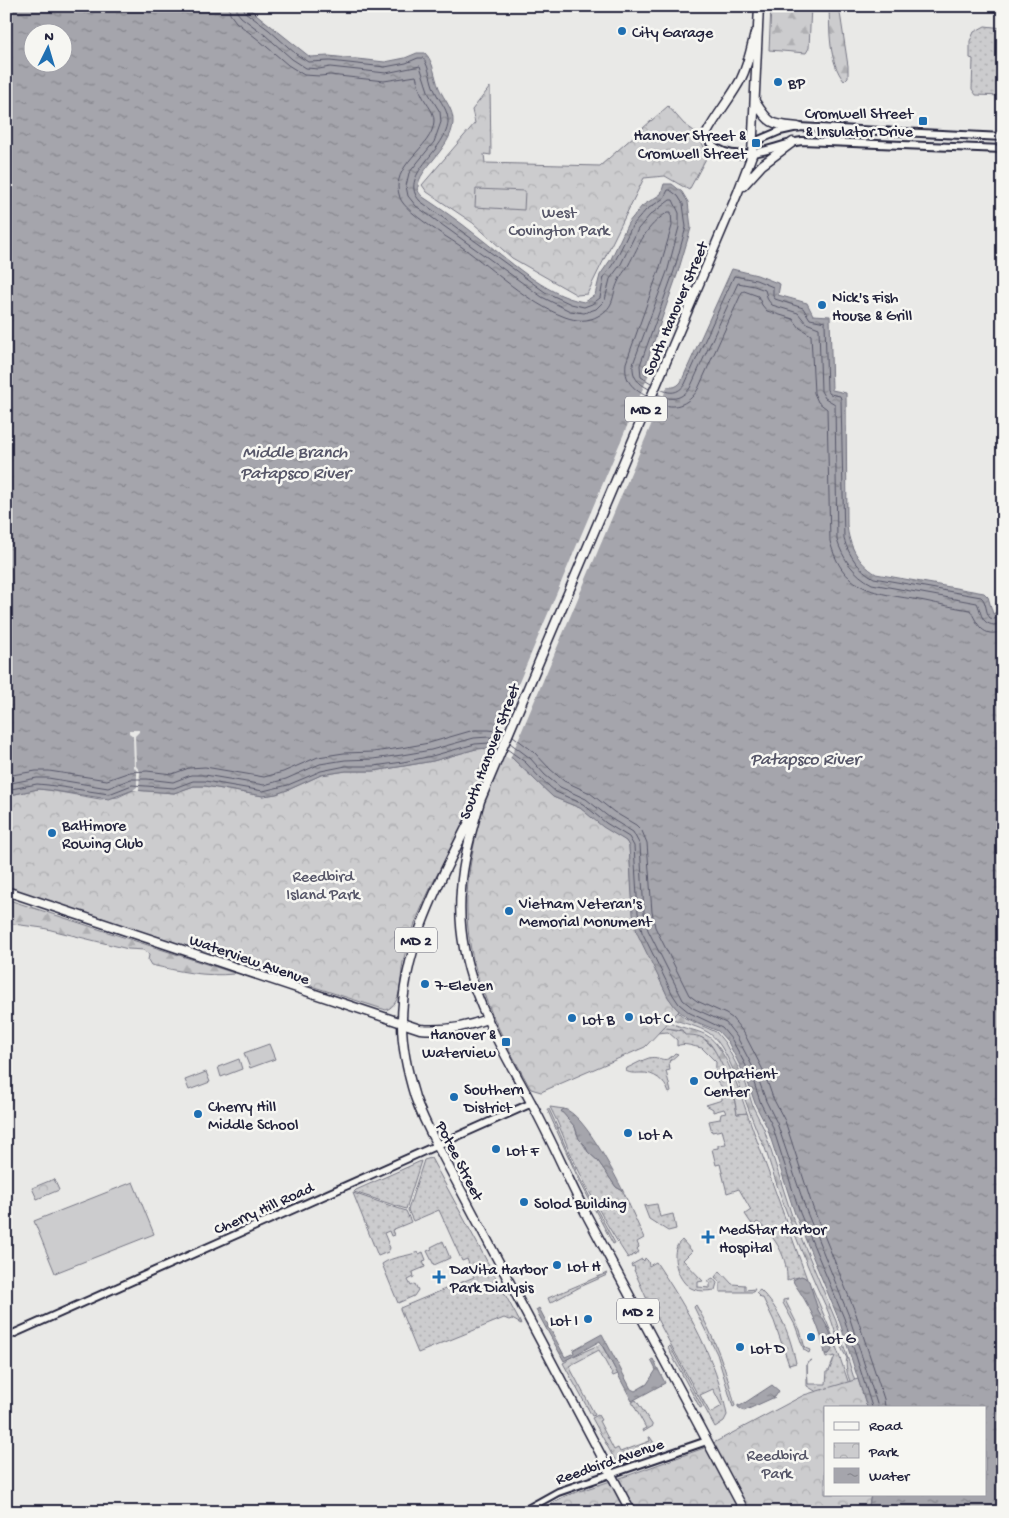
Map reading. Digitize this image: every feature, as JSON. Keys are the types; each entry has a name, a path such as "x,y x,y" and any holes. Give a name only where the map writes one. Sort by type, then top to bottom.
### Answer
{"main road":[{"name":"South Hanover Street","path":"745,1512 573,1189 553,1144 486,1019 468,970 462,940 460,913 466,853 480,801 752,155 760,6"},
{"path":"707,133 742,76 759,17"},
{"path":"756,103 764,117 773,123 798,127"},
{"path":"738,192 762,165 793,142"},
{"name":"Potee Street","path":"480,801 449,862 417,938 406,982 402,1023 406,1059 412,1086 423,1117 631,1512"},
{"name":"Waterview Avenue","path":"6,891 420,1029 453,1029 469,1026 486,1019"}],"street":[{"path":"754,142 780,131 798,127 851,129 869,132 1003,137"},
{"path":"707,133 710,143 721,151 752,155 793,142 817,141 1003,148"},
{"name":"Cherry Hill Road","path":"6,1337 532,1103"},
{"name":"Reedbird Avenue","path":"522,1512 558,1492 707,1441"}],"green space":[{"path":"771,6 811,6 809,48 806,53 769,50"},
{"path":"829,6 839,6 848,66 848,77 844,81 832,55"},
{"path":"985,26 1003,28 1003,96 976,95 972,89 973,59 970,58 970,41 974,32"},
{"name":"West Covington Park","path":"490,87 491,155 484,154 485,163 600,166 668,106 684,124 697,133 709,153 689,190 665,176 644,178 587,294 577,295 512,258 473,223 427,192 422,185 475,123 472,110"},
{"path":"476,189 525,191 524,210 475,207"},
{"name":"Reedbird Island Park","path":"489,748 500,751 512,758 553,797 580,808 626,841 629,846 632,890 658,975 668,997 679,1011 645,1047 541,1092 531,1089 496,1024 479,981 469,936 467,903 475,840 458,834 419,913 407,946 398,996 391,1007 386,1010 6,888 6,796 38,789 100,799 118,797 133,790 174,793 194,786 205,786 263,796 290,789 321,775 346,771 374,771 433,761 476,749"},
{"path":"6,899 234,974 202,974 151,965 148,960 149,955 145,950 128,949 43,928 6,923"},
{"path":"631,917 673,1008 685,1018 716,1032 725,1043 745,1081 753,1107 764,1129 792,1216 836,1321 863,1406 851,1383 846,1364 847,1358 785,1209 765,1148 733,1069 717,1041 709,1033 673,1019 646,967"},
{"path":"667,1019 675,1025 701,1033 713,1040 731,1070 747,1113 737,1114 728,1077 713,1047 705,1039 693,1035 685,1035 682,1030 666,1028 659,1022"},
{"path":"659,1022 672,1029 695,1034 712,1047 719,1057 733,1092 737,1114 747,1113 807,1279 800,1277 787,1281 783,1256 776,1242 759,1223 757,1222 753,1226 745,1214 751,1210 739,1189 727,1193 720,1164 716,1165 712,1149 718,1148 718,1145 726,1144 722,1130 712,1132 709,1121 720,1119 721,1114 726,1113 724,1109 713,1112 713,1109 706,1105 722,1100 722,1087 714,1076 716,1062 702,1048 686,1045 677,1046 677,1040 668,1032 656,1033"},
{"path":"269,1044 275,1059 250,1068 244,1053"},
{"path":"675,1053 678,1054 669,1062 670,1070 666,1071 671,1092 669,1093 662,1081 655,1076 626,1071 627,1068 646,1059 653,1057 665,1060"},
{"path":"239,1059 242,1069 221,1077 218,1067"},
{"path":"206,1072 210,1082 189,1090 185,1080"},
{"path":"550,1107 564,1109 562,1111 575,1127 588,1152 598,1161 616,1187 623,1191 644,1238 637,1242 639,1252 628,1258 600,1212"},
{"path":"547,1109 549,1109 581,1181 615,1243 613,1244 578,1178"},
{"path":"431,1158 521,1324 512,1319 504,1318 418,1353 400,1308 474,1277 467,1259 462,1261 439,1210 413,1221 408,1210 424,1160"},
{"path":"421,1161 406,1209 354,1192 356,1190"},
{"path":"54,1179 59,1190 37,1199 32,1188"},
{"path":"133,1182 154,1234 55,1273 34,1221"},
{"path":"353,1193 406,1211 411,1222 392,1230 394,1235 391,1236 389,1231 384,1233 390,1248 388,1252 378,1256"},
{"path":"657,1204 660,1217 673,1214 676,1229 668,1231 649,1219 644,1206"},
{"path":"682,1240 692,1251 683,1260 703,1281 698,1282 698,1287 710,1288 710,1283 707,1281 713,1278 717,1283 715,1290 697,1290 691,1288 683,1281 677,1270 675,1257 677,1246"},
{"path":"443,1241 450,1258 434,1265 427,1251"},
{"path":"418,1252 419,1254 423,1252 426,1260 423,1261 425,1267 413,1272 414,1277 408,1280 411,1286 415,1284 418,1290 414,1296 398,1303 382,1264 391,1259"},
{"path":"645,1258 649,1266 656,1262 690,1316 708,1354 716,1374 727,1415 724,1421 715,1427 649,1304 634,1266 632,1267 631,1265 642,1259 644,1261","holes":["713,1389 722,1406 710,1413 700,1395"]},
{"path":"720,1271 732,1284 745,1285 745,1290 755,1289 753,1292 720,1292 720,1283 715,1277"},
{"path":"607,1273 607,1275 550,1303 548,1298"},
{"path":"812,1287 831,1332 857,1406 820,1394 807,1386 807,1364 808,1384 826,1384 827,1371 829,1371 835,1356 826,1358 825,1354 829,1354 831,1348 831,1336 817,1309 811,1290"},
{"path":"760,1290 774,1306 784,1324 796,1363 789,1365 774,1321 763,1298 756,1293"},
{"path":"788,1299 786,1302 800,1330 805,1348 810,1350 809,1353 804,1350 795,1325 783,1303 783,1300"},
{"path":"696,1305 709,1329 724,1367 735,1406 733,1407 717,1354 694,1307"},
{"path":"601,1344 618,1374 613,1376 599,1350 569,1366 595,1415 592,1416 563,1363 567,1359"},
{"path":"670,1346 702,1407 700,1408 668,1348"},
{"name":"Reedbird Park","path":"858,1379 867,1406 824,1406 824,1496 871,1496 868,1512 536,1512 565,1496 704,1448 804,1395"},
{"path":"636,1400 653,1426 643,1432 642,1430 646,1428 632,1402"},
{"path":"598,1415 601,1420 599,1421 614,1450 618,1448 620,1452 650,1441 649,1437 658,1449 616,1462 592,1418"}],"water":[{"path":"6,6 246,6 310,57 329,56 385,62 405,58 417,53 425,53 432,65 439,88 450,109 453,123 447,141 419,180 419,192 423,197 463,225 527,275 569,298 584,302 595,295 600,275 611,259 628,223 642,206 661,194 664,184 672,184 682,192 688,202 691,228 644,370 645,374 668,387 677,386 681,382 732,269 757,275 780,284 778,295 807,303 813,315 830,316 832,390 846,393 847,525 852,547 859,559 876,574 984,593 988,597 993,614 1003,608 1003,1512 868,1512 871,1496 986,1496 986,1406 867,1406 839,1320 795,1214 767,1127 756,1106 747,1080 728,1042 718,1031 687,1018 675,1007 668,997 637,933 633,914 629,846 626,841 603,827 580,808 553,797 512,758 500,751 489,748 476,749 433,761 374,771 346,771 321,775 290,789 263,796 205,786 194,786 174,793 133,790 109,799 38,789 6,796"},
{"path":"564,1109 572,1113 589,1132 623,1191 616,1187 598,1161 588,1152 585,1145 579,1139 575,1127 561,1111"},
{"path":"801,1276 809,1281 818,1310 830,1332 832,1350 829,1354 825,1354 821,1335 814,1317 794,1283 793,1280"},
{"path":"539,1308 565,1357 574,1353 573,1350 602,1334 631,1389 635,1391 647,1384 656,1370 651,1360 653,1359 665,1383 632,1401 600,1341 564,1361 536,1310"},
{"path":"772,1385 779,1391 775,1397 744,1411 738,1407 738,1405 740,1406"}],"pier":[{"path":"649,374 668,385 510,759 490,751"},
{"path":"129,730 139,730 135,736 136,766 140,771 139,791 133,790 137,787 137,771 134,767 133,736 129,733"}],"place":[{"name":"City Garage","path":"622,31"},
{"name":"BP","path":"778,82"},
{"name":"Cromwell Street & Insulator Drive","path":"923,121"},
{"name":"Hanover Street & Cromwell Street","path":"756,143"},
{"name":"Nick's Fish House & Grill","path":"822,305"},
{"name":"Baltimore Rowing Club","path":"52,833"},
{"name":"Vietnam Veteran's Memorial Monument","path":"509,911"},
{"name":"7-Eleven","path":"425,984"},
{"name":"Lot C","path":"629,1017"},
{"name":"Lot B","path":"572,1018"},
{"name":"Hanover & Waterview","path":"506,1042"},
{"name":"Outpatient Center","path":"694,1081"},
{"name":"Southern District","path":"454,1097"},
{"name":"Cherry Hill Middle School","path":"198,1114"},
{"name":"Lot A","path":"628,1133"},
{"name":"Lot F","path":"496,1149"},
{"name":"Solod Building","path":"524,1202"},
{"name":"MedStar Harbor Hospital","path":"708,1237"},
{"name":"Lot H","path":"557,1265"},
{"name":"DaVita Harbor Park Dialysis","path":"439,1277"},
{"name":"Lot I","path":"588,1319"},
{"name":"Lot G","path":"811,1337"},
{"name":"Lot D","path":"740,1347"}],"water label":[{"name":"Middle Branch Patapsco River","path":"295,461"},
{"name":"Patapsco River","path":"805,758"}]}
